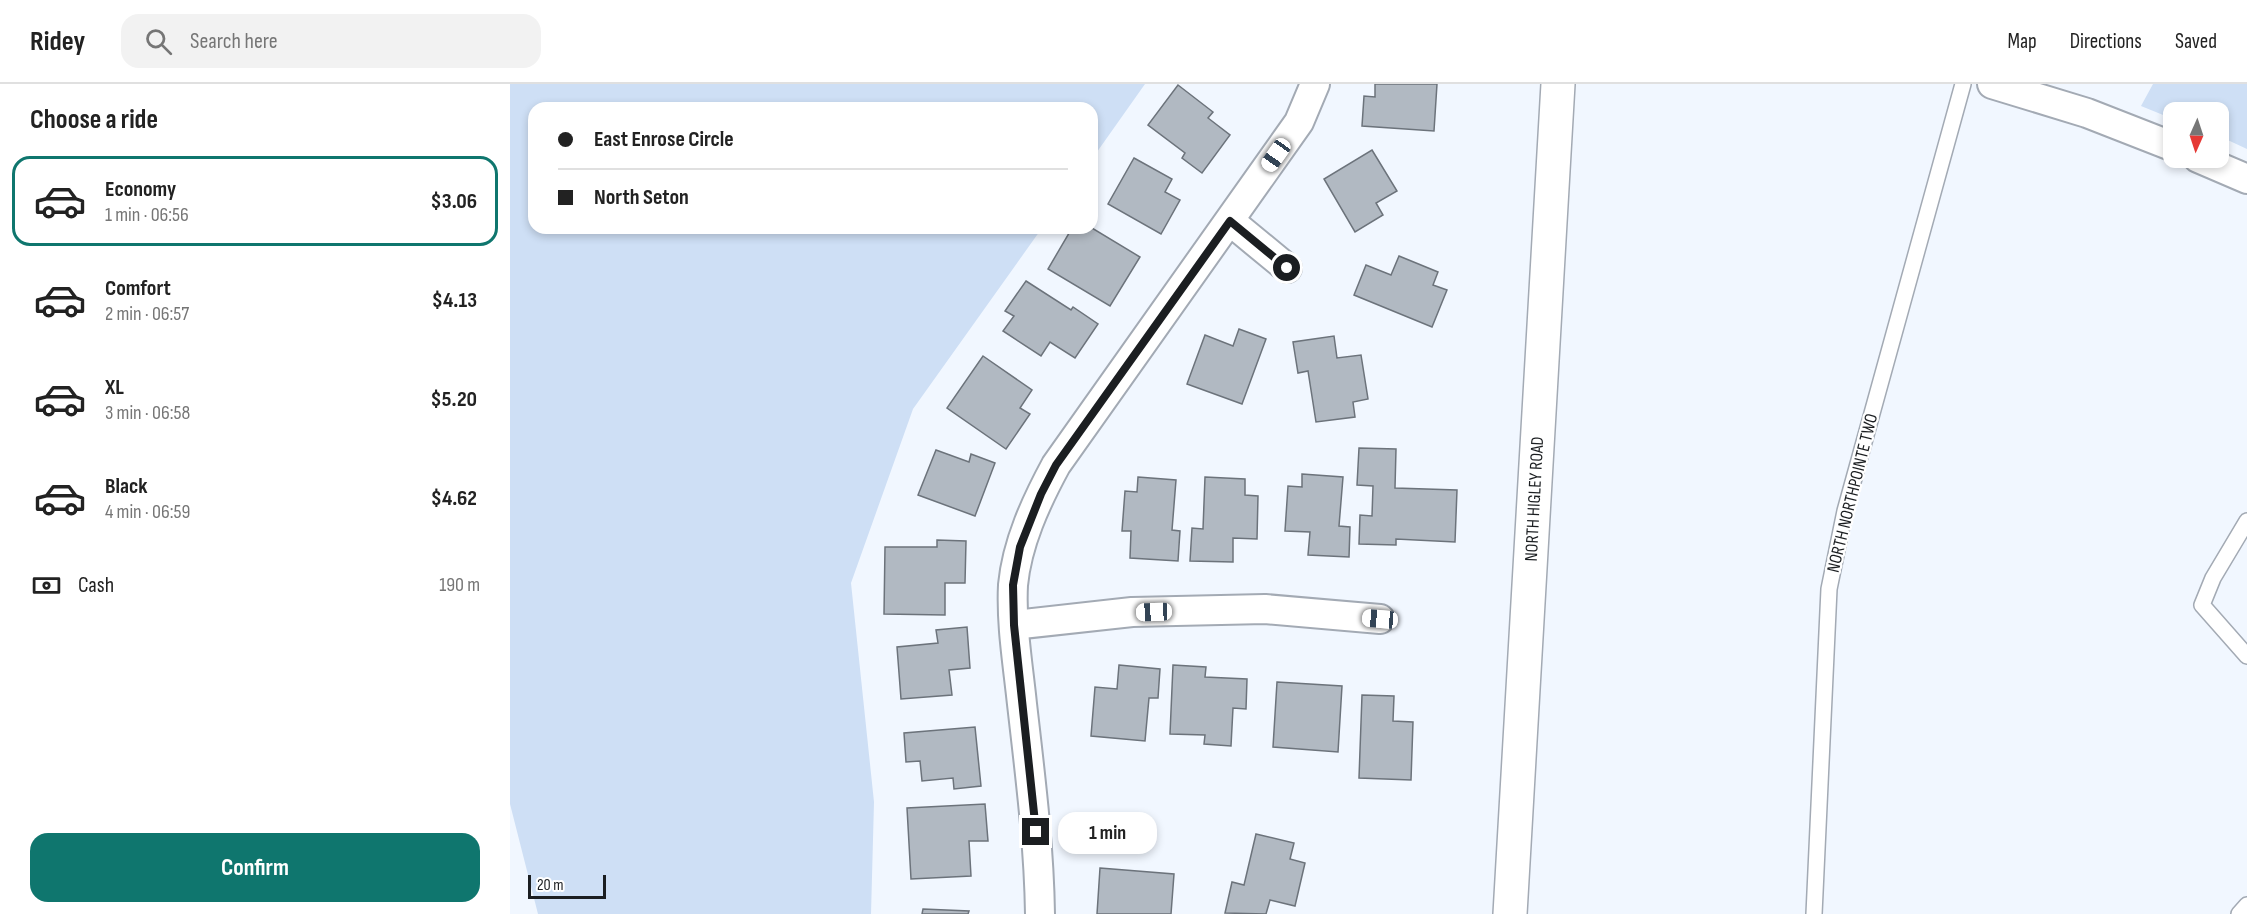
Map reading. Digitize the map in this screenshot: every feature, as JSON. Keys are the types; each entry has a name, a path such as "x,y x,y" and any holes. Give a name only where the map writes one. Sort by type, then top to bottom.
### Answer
{"main road":[{"name":"NORTH HIGLEY ROAD","path":"1510,914 1558,84"}],"street":[{"path":"1040,914 1039,855 1014,625 1013,585 1020,547 1041,494 1056,465 1299,122 1315,84"},
{"path":"1992,84 2087,113 2163,143"},
{"path":"2221,168 2247,179"},
{"path":"1230,221 1287,268"},
{"path":"1014,625 1132,612 1265,609 1380,619"}],"lane":[{"name":"NORTH NORTHPOINTE TWO","path":"1814,914 1829,589 1845,511 1963,84"},
{"path":"2247,521 2213,578 2202,605 2247,656"},
{"path":"2239,914 2247,905"}],"shaded area":[{"path":"510,84 1145,84 1098,151 1098,102 528,102 528,234 1038,234 913,409 851,583 874,802 871,914 538,914 510,804"},
{"path":"2153,84 2247,84 2247,149 2229,141 2229,102 2163,102 2163,115 2141,106"}],"building":[{"path":"1375,84 1437,84 1434,131 1362,126 1364,96 1375,97"},
{"path":"1178,85 1213,112 1208,118 1230,135 1202,173 1182,158 1185,153 1148,125"},
{"path":"1372,150 1397,191 1376,203 1383,215 1355,232 1324,179"},
{"path":"1134,158 1172,179 1165,192 1180,200 1161,234 1108,204"},
{"path":"1098,232 1140,257 1110,306 1048,269 1068,234 1098,234"},
{"path":"1399,256 1438,272 1433,285 1447,290 1432,327 1354,295 1366,265 1391,275"},
{"path":"1026,281 1071,310 1073,307 1098,324 1075,358 1050,342 1041,356 1003,331 1014,316 1005,311"},
{"path":"1239,329 1266,339 1242,404 1187,384 1205,335 1233,346"},
{"path":"1334,336 1337,358 1361,355 1368,399 1353,402 1355,417 1316,422 1308,371 1298,373 1293,342"},
{"path":"983,356 1032,390 1020,408 1030,414 1006,449 947,408"},
{"path":"1359,448 1396,449 1395,488 1457,490 1455,542 1396,539 1396,545 1359,544 1360,515 1372,516 1373,486 1357,485"},
{"path":"936,450 969,462 971,454 995,463 975,516 918,495"},
{"path":"1302,474 1343,477 1339,526 1350,527 1349,557 1308,555 1310,532 1285,531 1288,486 1302,487"},
{"path":"1138,477 1176,480 1172,530 1180,531 1178,561 1130,558 1131,531 1122,531 1125,491 1137,492"},
{"path":"1205,477 1245,479 1245,495 1258,496 1257,539 1233,538 1233,562 1190,561 1192,528 1203,529"},
{"path":"937,540 966,541 965,583 945,583 945,615 884,614 885,547 937,547"},
{"path":"967,627 970,668 949,670 952,695 901,699 897,647 938,643 936,630"},
{"path":"1119,665 1160,669 1158,698 1149,698 1145,741 1091,736 1095,687 1117,689"},
{"path":"1173,665 1206,667 1205,677 1247,679 1246,709 1233,708 1231,746 1204,744 1205,735 1170,734"},
{"path":"1277,682 1342,686 1338,752 1273,747"},
{"path":"1362,695 1394,696 1393,721 1413,722 1411,780 1359,778"},
{"path":"975,727 981,786 954,789 953,778 922,781 920,761 906,762 904,733"},
{"path":"985,804 988,841 969,841 971,876 911,879 907,808"},
{"path":"1256,834 1294,843 1290,859 1305,863 1295,906 1270,900 1266,914 1225,913 1232,882 1244,885"},
{"path":"1100,868 1174,874 1171,914 1097,914"},
{"path":"923,909 969,911 968,914 922,914"}],"route":[{"path":"1036,832 1014,625 1013,585 1020,547 1041,494 1056,465 1230,221 1287,268"}]}
